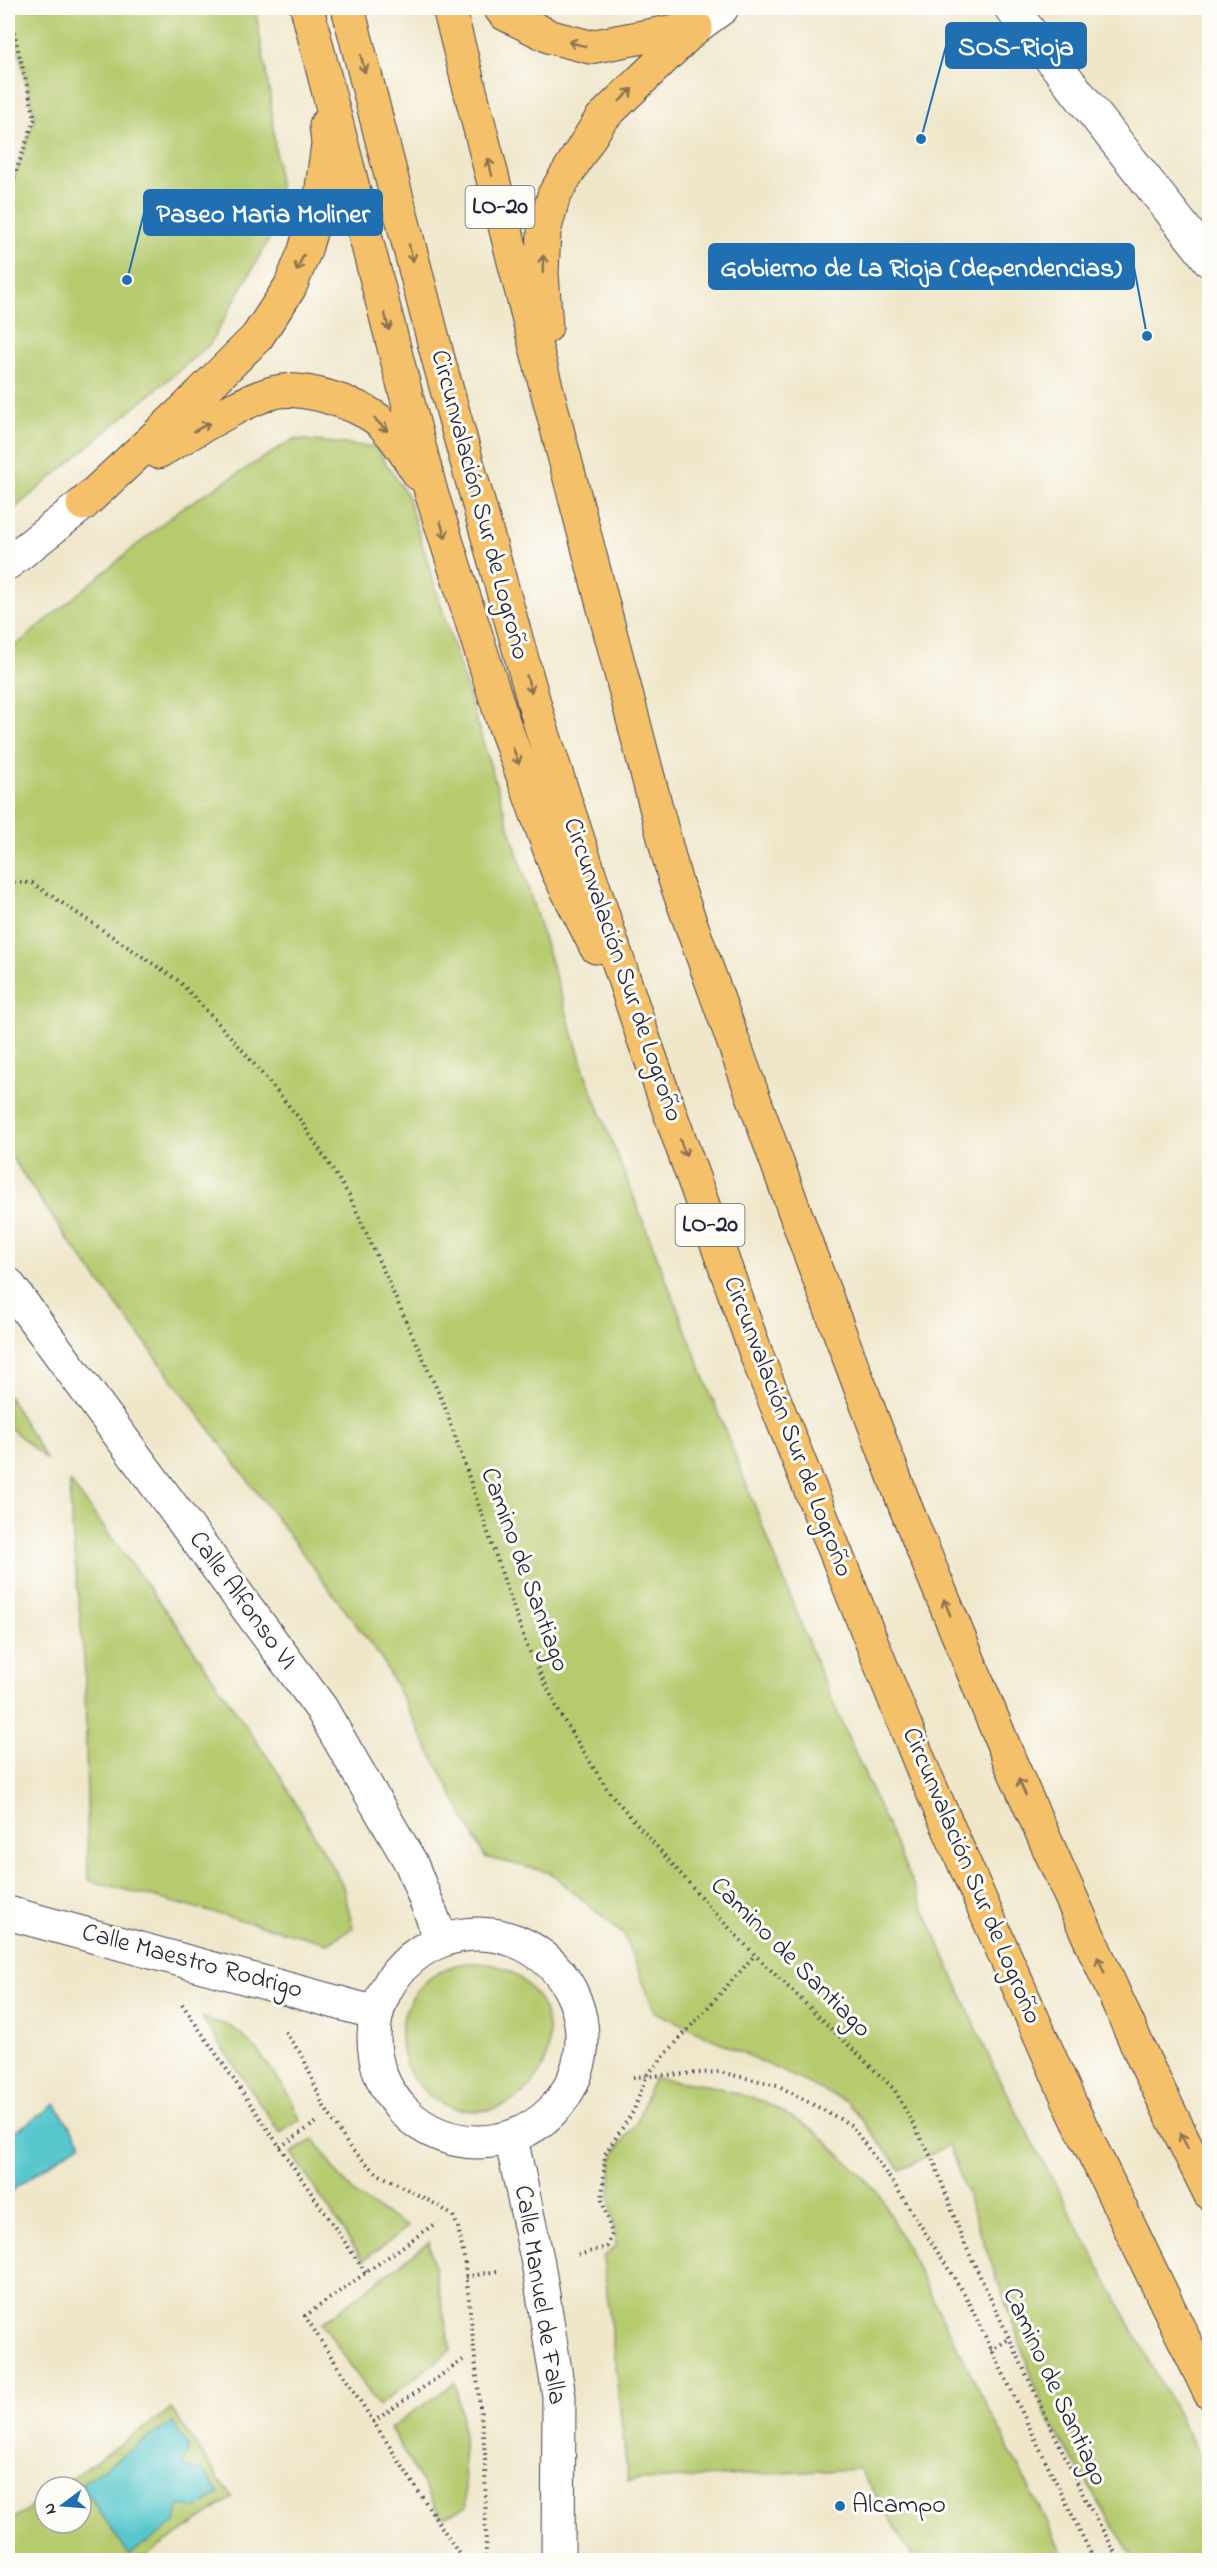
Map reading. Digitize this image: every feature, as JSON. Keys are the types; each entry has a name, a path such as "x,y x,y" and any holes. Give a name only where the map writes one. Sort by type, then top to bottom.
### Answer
{"highway":[{"path":"307,8 431,492 503,721 557,870 644,1040"},
{"name":"Circunvalación Sur de Logroño","path":"348,8 438,358 540,724 644,1040 758,1359 924,1770 1073,2110 1209,2393"},
{"name":"LO-20","path":"449,8 675,880 810,1254 907,1511 1012,1766 1144,2060 1209,2194"},
{"path":"500,8 505,14 551,37 590,47 696,27"},
{"path":"551,406 542,273 544,232 554,195 601,119 696,27"},
{"path":"82,504 185,409 257,337 290,287 305,250 321,195 328,144 320,62"},
{"path":"82,504 158,452 245,404 281,391 325,394 377,419 401,446 431,492"}],"street":[{"path":"696,27 722,8"},
{"path":"1011,8 1209,261"},
{"path":"8,562 82,504"},
{"name":"Calle Alfonso VI","path":"8,1284 321,1708 411,1863 441,1939"},
{"name":"Calle Maestro Rodrigo","path":"8,1913 376,2013"},
{"path":"473,1933 507,1937 517,1941 536,1951 561,1973 576,2003 583,2035 578,2068 569,2088 564,2098 540,2122 511,2138 480,2143 449,2139 420,2125 396,2103 381,2075 373,2044 376,2013 385,1989 400,1968 418,1951 441,1939 473,1933"},
{"name":"Calle Manuel de Falla","path":"511,2138 538,2263 559,2396 558,2560"}],"path":[{"path":"8,8 35,118 8,194"},
{"name":"Camino de Santiago","path":"8,882 32,883 178,981 238,1045 299,1118 349,1195 445,1407 526,1644 561,1716 609,1792 754,1955 894,2089 935,2164 962,2238 1087,2503 1120,2560"},
{"path":"466,2277 590,2253 607,2247 612,2234 602,2200 605,2154 633,2112 647,2075 754,1955"},
{"path":"177,1996 366,2273"},
{"path":"278,2027 287,2034 303,2057 323,2104 350,2148 378,2174 439,2206 453,2216 458,2227 466,2277 485,2454 486,2560"},
{"path":"633,2077 719,2072 777,2085 851,2125 896,2187 965,2295 1094,2560"},
{"path":"280,2147 317,2122"},
{"path":"433,2225 305,2316 463,2560"},
{"path":"991,2351 1010,2338"},
{"path":"373,2422 463,2360"}],"green space":[{"path":"8,8 255,8 270,95 282,216 210,344 8,514 8,194 35,118"},
{"path":"294,439 375,447 407,495 585,1073 823,1680 997,2075 1209,2473 1209,2560 1134,2560 1046,2416 949,2145 901,2170 848,2102 655,2012 624,1935 551,1873 485,1857 381,1658 66,1237 8,1152 8,652 179,510"},
{"path":"8,1396 47,1460 8,1426"},
{"path":"70,1482 178,1627 279,1774 343,1886 353,1928 328,1943 88,1880 85,1672"},
{"path":"475,1963 503,1969 527,1985 543,2009 549,2037 543,2065 527,2089 503,2105 475,2111 447,2105 423,2089 407,2065 401,2037 407,2009 423,1985 447,1969"},
{"path":"202,2018 222,2023 242,2035 282,2084 300,2120 280,2133"},
{"path":"653,2078 712,2086 765,2102 816,2131 878,2192 1066,2560 915,2560 859,2469 628,2481 603,2257 616,2246 610,2196 612,2160 636,2124"},
{"path":"314,2139 337,2173 358,2197 408,2227 363,2260 291,2153"},
{"path":"429,2242 451,2350 378,2406 322,2323"},
{"path":"455,2383 462,2419 466,2507 442,2518 390,2428"},
{"path":"171,2409 232,2498 140,2560 8,2560 8,2523 33,2505 33,2535 93,2535 93,2475 76,2475"}],"water":[{"path":"55,2104 81,2142 8,2193 8,2137"},
{"path":"172,2422 189,2447 183,2466 204,2472 219,2494 197,2509 180,2505 175,2523 129,2555 93,2502 93,2476"}],"place":[{"name":"SOS-Rioja","path":"921,139"},
{"name":"Paseo Maria Moliner","path":"127,280"},
{"name":"Gobierno de La Rioja (dependencias)","path":"1147,336"},
{"name":"Alcampo","path":"840,2506"}]}
